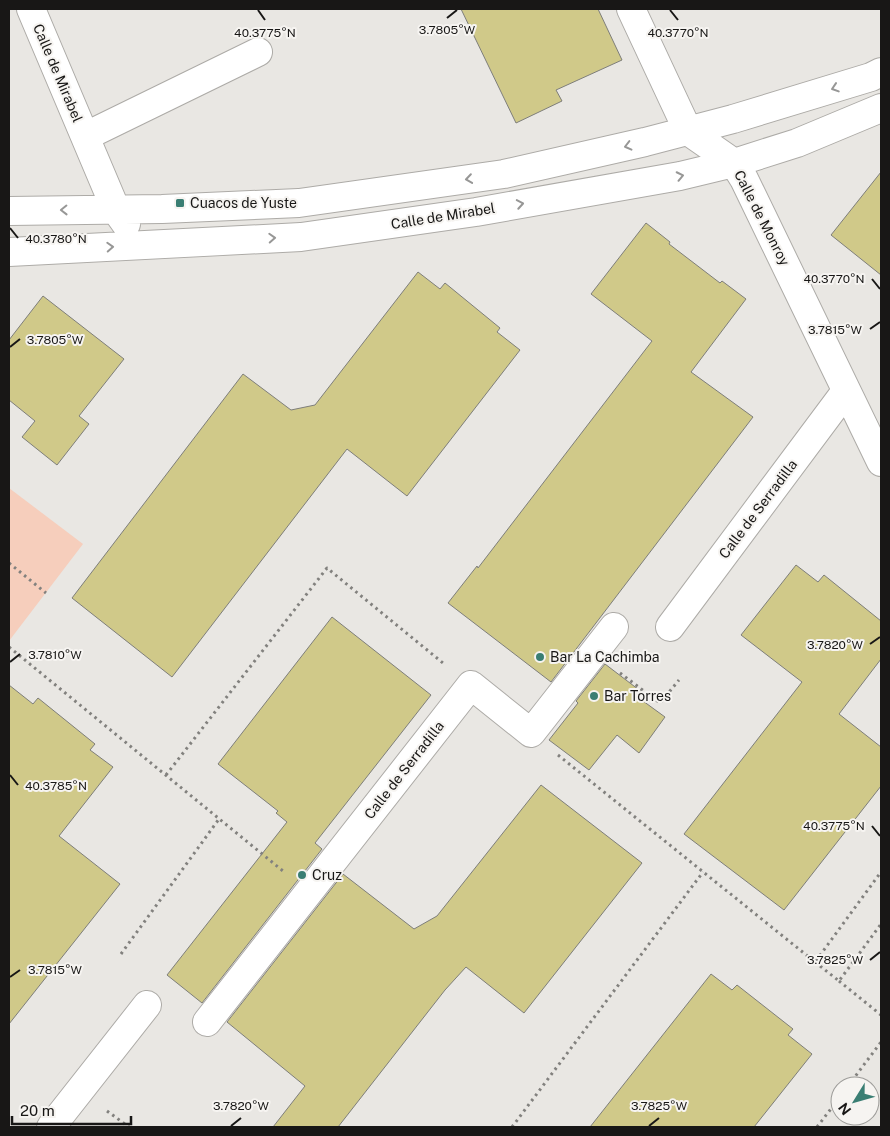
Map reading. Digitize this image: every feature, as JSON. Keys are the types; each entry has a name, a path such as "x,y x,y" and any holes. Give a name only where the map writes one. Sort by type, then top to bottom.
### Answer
{"street":[{"name":"Calle de Mirabel","path":"31,9 116,210 126,224 150,245"},
{"path":"631,9 688,131 734,163"},
{"name":"Calle de Mirabel","path":"86,136 258,52"},
{"path":"9,211 116,210 299,204 504,174 688,131 784,105 871,77 881,72"},
{"name":"Calle de Mirabel","path":"9,252 301,237 418,221 680,176 734,163 797,143 881,108"},
{"name":"Calle de Monroy","path":"734,163 758,205 881,462"},
{"name":"Calle de Serradilla","path":"670,627 846,390"},
{"path":"471,686 531,733 614,626"},
{"name":"Calle de Serradilla","path":"207,1022 471,686"},
{"path":"51,1127 148,1005"}],"path":[{"path":"9,563 46,593"},
{"path":"166,775 327,568 471,686"},
{"path":"9,647 309,893"},
{"path":"594,652 660,703 679,680"},
{"path":"531,733 881,1015"},
{"path":"121,954 219,818"},
{"path":"512,1127 702,872"},
{"path":"815,962 881,872"},
{"path":"839,981 881,924"},
{"path":"856,1076 881,1042"},
{"path":"105,1109 129,1127"},
{"path":"817,1127 830,1110"}],"shaded area":[{"path":"9,488 83,544 9,641"}],"building":[{"path":"461,9 598,9 622,60 556,90 562,101 516,123"},
{"path":"881,172 881,275 831,235"},
{"path":"646,223 670,242 669,244 720,283 722,281 746,299 691,372 753,417 551,682 448,603 477,566 478,568 652,341 591,294"},
{"path":"418,272 440,289 445,283 500,328 497,332 520,350 407,496 347,449 172,677 72,598 243,374 291,410 315,405"},
{"path":"43,296 124,359 79,416 89,424 57,465 22,437 35,421 9,400 9,340"},
{"path":"796,565 818,582 824,575 881,621 881,659 839,714 881,747 881,786 784,910 684,834 802,682 741,635"},
{"path":"332,617 431,695 315,843 322,849 202,1003 167,975 287,822 276,813 278,811 218,764"},
{"path":"605,664 647,696 643,701 665,717 639,753 617,735 589,770 549,740"},
{"path":"9,685 33,704 38,698 95,744 90,750 113,767 59,836 120,884 9,1024"},
{"path":"541,785 642,863 524,1013 466,967 445,990 338,1127 273,1127 305,1086 227,1022 343,874 414,929 437,916"},
{"path":"711,974 732,990 737,985 793,1029 788,1035 812,1054 754,1127 590,1127"}],"place":[{"name":"Cuacos de Yuste","path":"180,203"},
{"name":"Bar La Cachimba","path":"540,657"},
{"name":"Bar Torres","path":"594,696"},
{"name":"Cruz","path":"302,875"}]}
